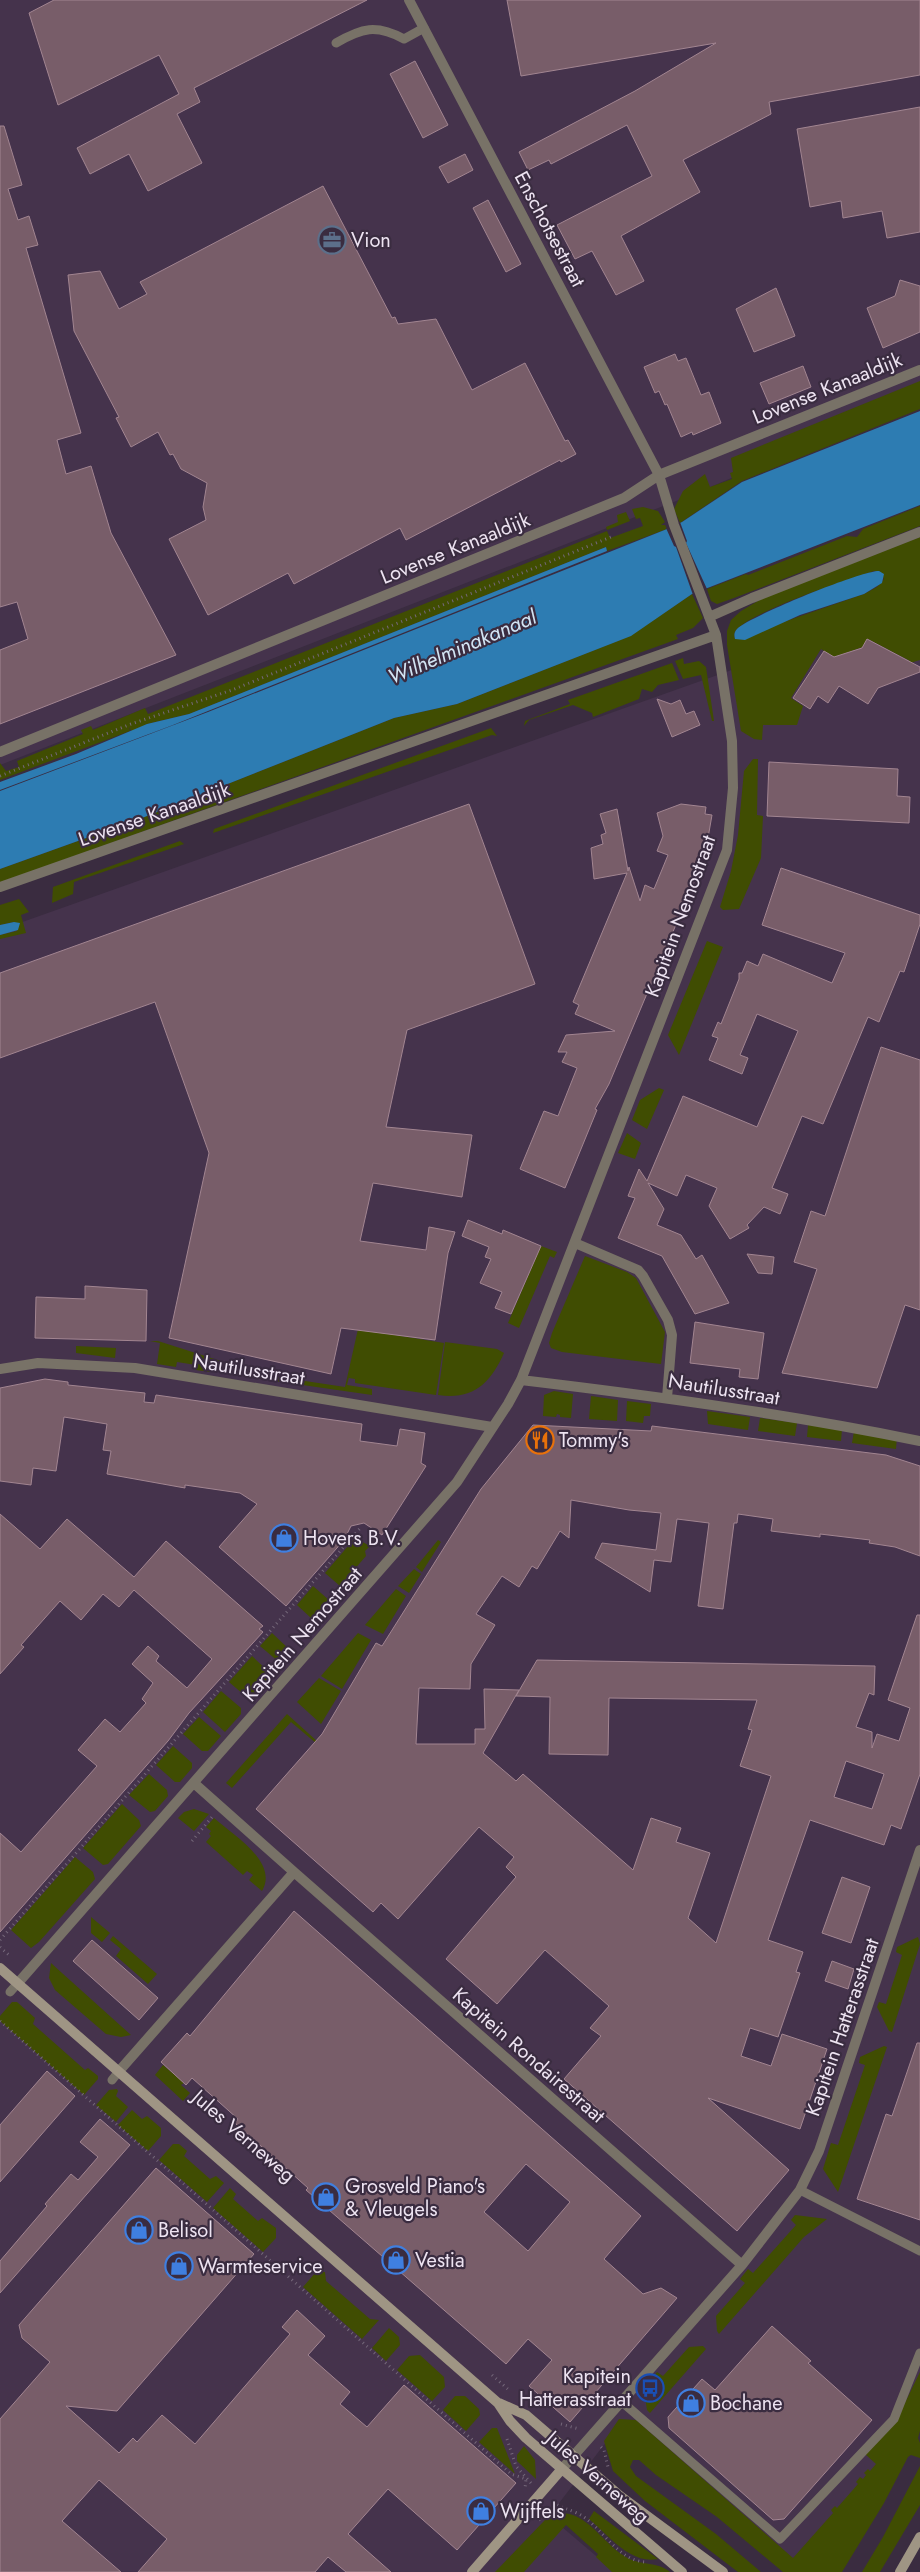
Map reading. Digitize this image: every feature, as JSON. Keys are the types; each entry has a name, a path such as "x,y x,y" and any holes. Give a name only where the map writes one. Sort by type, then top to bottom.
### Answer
{"street":[{"name":"Enschotsestraat","path":"409,0 659,475"},
{"name":"Lovense Kanaaldijk","path":"0,752 624,498 659,475 920,370"},
{"name":"Kapitein Nemostraat","path":"18,1983 195,1784 456,1482 508,1404 521,1380 726,850 733,788 732,741 716,635 674,525 659,475"},
{"path":"709,618 752,598 920,532"},
{"name":"Lovense Kanaaldijk","path":"0,887 716,635"},
{"path":"575,1243 638,1270 643,1276 668,1320 672,1335 667,1398"},
{"name":"Nautilusstraat","path":"0,1369 38,1363 135,1368 492,1427"},
{"name":"Nautilusstraat","path":"521,1380 667,1398 834,1423 920,1441"},
{"path":"120,2070 294,1872 195,1784"},
{"name":"Kapitein Hatterasstraat","path":"472,2572 742,2265 800,2190 819,2150 920,1850"},
{"name":"Kapitein Rondairestraat","path":"294,1872 742,2265"},
{"name":"Jules Verneweg","path":"0,1968 120,2070 498,2403 522,2434 561,2470 682,2572"},
{"name":"Jules Verneweg","path":"498,2403 526,2415 572,2457 620,2496 723,2572"},
{"path":"900,2572 920,2537"}],"lane":[{"path":"336,43 357,31 369,29 392,33 404,39 424,28"},
{"path":"10,1992 18,1983"},
{"path":"112,2080 120,2070"},
{"path":"800,2190 920,2251"},
{"path":"621,2401 780,2539 894,2419 920,2353"}],"path":[{"path":"0,776 131,724 232,690 611,536"},
{"path":"0,1940 362,1526"},
{"path":"192,1842 221,1807"},
{"path":"0,1947 29,1972"},
{"path":"0,2021 511,2474 526,2479"},
{"path":"489,2373 516,2396"},
{"name":"Jules Verneweg","path":"558,2422 578,2428 604,2450 612,2475"}],"shaded area":[{"path":"0,0 920,0 920,397 694,494 0,765"},
{"path":"920,603 920,2382 880,2463 794,2563 610,2437 549,2516 615,2572 0,2572 0,930"}],"green space":[{"path":"920,381 920,409 742,481 680,523 674,509 683,491 705,474 710,487 732,479 730,473 733,472 731,458"},
{"path":"920,506 920,526 734,598 717,604 711,601 707,589 847,536 857,537 863,529"},
{"path":"643,507 658,511 665,522 661,525 665,525 667,529 607,551 606,547 189,714 147,724 132,732 129,727 130,731 0,780 0,763 6,771 19,767 17,761 83,734 81,730 91,726 93,730 145,708 148,714 607,531 610,538 643,526 640,518 636,519 632,509"},
{"path":"626,512 630,521 607,530 606,527 618,522 617,515"},
{"path":"920,537 920,660 910,663 910,661 868,639 863,647 834,657 821,649 791,698 803,706 797,725 763,725 762,740 754,739 741,731 727,645 727,631 731,620 741,611 763,598","holes":["874,571 880,571 884,579 877,587 864,594 735,639 735,631 737,629 762,613 823,588"]},
{"path":"692,594 703,618 693,628 676,635 678,639 0,883 0,869 142,818 394,718 457,704 630,636"},
{"path":"683,658 684,664 699,661 706,667 714,721 712,721 701,675 683,679 675,661"},
{"path":"672,663 679,680 658,685 652,692 642,689 639,699 593,717 592,713 573,705 529,720 524,726 525,721 570,704 568,700"},
{"path":"491,728 497,736 492,735 213,833 214,829"},
{"path":"753,759 758,759 757,815 763,816 761,858 739,909 723,910 720,907 731,871 738,835 744,771"},
{"path":"180,841 184,844 74,882 73,894 52,903 53,887"},
{"path":"19,899 29,912 21,915 26,933 0,939 0,935 17,931 14,922 0,925 0,905"},
{"path":"707,941 723,947 679,1055 668,1035"},
{"path":"659,1088 664,1090 647,1129 632,1120 640,1100"},
{"path":"627,1133 641,1143 635,1159 618,1153"},
{"path":"541,1246 557,1252 554,1258 550,1256 519,1328 508,1323"},
{"path":"585,1256 627,1272 636,1278 665,1332 661,1364 562,1352 551,1348 549,1343 552,1333"},
{"path":"358,1329 444,1343 436,1395 355,1383 355,1379 349,1378 350,1373 347,1385 372,1389 372,1395 247,1377 248,1372 211,1367 210,1372 196,1370 196,1365 177,1362 176,1367 157,1364 160,1343 150,1341 158,1341 265,1375 345,1387"},
{"path":"445,1342 497,1349 504,1353 493,1373 479,1388 461,1395 438,1395"},
{"path":"76,1346 116,1348 115,1358 76,1353"},
{"path":"554,1391 573,1394 571,1418 560,1417 557,1414 556,1417 543,1416 544,1395"},
{"path":"591,1396 618,1400 617,1421 589,1419"},
{"path":"627,1401 651,1404 650,1416 644,1416 643,1423 626,1421"},
{"path":"707,1411 750,1417 748,1430 708,1424"},
{"path":"760,1418 797,1423 795,1436 758,1431"},
{"path":"808,1425 842,1429 841,1441 807,1437"},
{"path":"854,1431 897,1436 896,1449 852,1443"},
{"path":"355,1538 370,1546 365,1551 366,1556 340,1586 325,1573"},
{"path":"438,1540 441,1542 422,1572 416,1567"},
{"path":"414,1569 421,1574 409,1593 398,1586"},
{"path":"313,1586 330,1601 316,1617 311,1618 297,1605"},
{"path":"396,1589 406,1596 383,1634 365,1625"},
{"path":"272,1633 291,1651 291,1656 285,1663 280,1663 260,1646"},
{"path":"358,1633 371,1640 342,1689 321,1676"},
{"path":"252,1656 271,1674 271,1679 250,1700 229,1682"},
{"path":"319,1678 341,1691 321,1724 297,1702"},
{"path":"221,1691 241,1708 241,1714 225,1732 203,1712"},
{"path":"287,1714 318,1742 317,1744 291,1722 232,1788 226,1783"},
{"path":"199,1717 221,1736 208,1751 202,1751 183,1734"},
{"path":"173,1746 192,1763 192,1768 180,1782 175,1782 156,1765"},
{"path":"149,1774 167,1790 168,1796 155,1811 150,1812 129,1795"},
{"path":"122,1804 139,1820 141,1826 108,1864 103,1865 83,1848"},
{"path":"194,1809 209,1814 194,1831 178,1818 184,1812"},
{"path":"214,1818 252,1850 259,1860 266,1880 262,1891 249,1880 253,1875 247,1871 243,1875 206,1842 211,1836 209,1834 211,1831 206,1827"},
{"path":"75,1857 93,1872 95,1879 39,1942 31,1948 11,1930"},
{"path":"91,1917 110,1933 102,1942 91,1933"},
{"path":"113,1936 157,1974 148,1984 116,1956 121,1949 110,1940"},
{"path":"918,1937 920,1944 892,2032 889,2031 877,2007 879,2002 886,2004 902,1955 896,1952 897,1947"},
{"path":"51,1963 131,2035 121,2037 106,2034 55,1990 49,1978"},
{"path":"12,2002 17,2002 35,2018 33,2024 85,2070 88,2068 98,2076 98,2079 84,2095 0,2021 0,2016"},
{"path":"884,2046 887,2047 838,2192 823,2169 831,2143 838,2145 865,2065 859,2063 860,2057"},
{"path":"163,2065 184,2083 181,2085 190,2093 183,2101 155,2075"},
{"path":"117,2089 116,2096 128,2107 116,2122 96,2105 109,2090"},
{"path":"132,2110 142,2119 147,2116 161,2128 161,2136 148,2151 118,2125"},
{"path":"173,2144 179,2144 187,2151 184,2156 210,2179 216,2176 224,2183 207,2202 159,2160"},
{"path":"230,2188 236,2194 233,2199 258,2221 262,2218 276,2228 276,2238 263,2252 213,2208"},
{"path":"795,2215 827,2219 804,2237 719,2334 716,2316 745,2283 740,2279 748,2269 753,2273 796,2225 791,2220"},
{"path":"316,2272 325,2272 326,2281 370,2319 379,2320 362,2339 303,2287"},
{"path":"389,2328 399,2337 400,2345 386,2361 372,2348"},
{"path":"703,2346 706,2349 650,2413 647,2410 645,2397 658,2382 653,2377 657,2372 663,2376 689,2347"},
{"path":"420,2355 444,2377 445,2387 432,2401 397,2370 409,2356"},
{"path":"920,2372 920,2431 918,2438 920,2458 911,2455 908,2457 884,2503 842,2572 783,2572 717,2517 656,2475 639,2460 633,2460 630,2467 636,2476 716,2534 761,2572 738,2572 645,2501 613,2471 604,2441 619,2419 636,2420 793,2558 833,2513 831,2510 835,2506 837,2508 858,2484 856,2482 860,2477 863,2479 866,2475 864,2473 868,2469 870,2471 876,2464 864,2453 902,2409"},
{"path":"455,2396 465,2396 479,2409 480,2415 466,2431 443,2410"},
{"path":"492,2428 497,2428 515,2474 479,2442"},
{"path":"524,2446 535,2460 536,2479 517,2461 517,2455"},
{"path":"920,2466 920,2505 880,2572 862,2572 883,2537"},
{"path":"594,2511 658,2559 638,2558 620,2547 589,2519"},
{"path":"563,2513 581,2519 618,2552 631,2560 660,2566 670,2572 612,2572 596,2557 598,2554 566,2525 524,2572 495,2572 545,2520"}],"water":[{"name":"Wilhelminakanaal","path":"920,411 920,505 692,594 631,636 457,704 394,718 142,818 0,869 0,791 208,712 667,529 682,522 742,482"},
{"path":"606,547 607,551 173,725 0,790 0,782 76,754 147,724 189,714"},
{"path":"879,571 884,574 882,583 864,594 800,615 745,640 735,639 735,631 737,629 762,614 830,585"},
{"path":"14,922 20,923 18,930 0,935 0,925"}],"pier":[{"path":"680,522 687,541 686,543 707,589 693,595 676,547 666,528"}],"building":[{"path":"54,0 367,0 194,88 200,102 177,114 202,163 148,191 129,154 90,174 77,148 179,94 159,55 58,105 29,13"},
{"path":"507,0 920,0 920,75 769,102 771,114 683,160 700,192 621,236 644,281 616,295 592,251 575,259 557,225 652,176 627,125 551,164 549,160 528,170 519,152 635,91 716,43 521,76"},
{"path":"415,61 448,125 423,138 390,74"},
{"path":"920,107 920,232 887,238 882,211 843,218 841,201 810,207 797,129"},
{"path":"0,126 4,126 22,185 8,189 18,220 29,216 38,245 26,248 81,433 57,440 66,474 91,466 111,533 176,655 0,724 0,650 28,639 17,602 0,607"},
{"path":"465,154 473,170 448,183 439,167"},
{"path":"323,186 392,318 395,317 398,324 436,319 472,390 525,363 565,441 568,440 576,454 561,462 560,460 406,540 400,528 294,584 288,573 208,615 169,539 206,520 203,507 207,483 181,469 173,454 170,455 158,432 131,447 116,418 119,417 74,331 68,275 100,271 119,309 147,294 140,282"},
{"path":"488,200 521,264 506,272 473,208"},
{"path":"900,280 920,286 920,332 883,348 867,308 895,296"},
{"path":"776,288 795,336 754,352 736,309"},
{"path":"675,354 678,361 686,358 701,395 709,392 721,423 693,435 692,432 681,437 667,404 665,405 659,391 655,393 644,367"},
{"path":"803,366 811,387 769,404 760,383"},
{"path":"867,639 920,667 920,672 878,688 868,704 839,686 828,703 818,696 810,709 793,698 824,651 834,657 862,648"},
{"path":"657,699 671,704 680,700 686,714 694,711 700,725 672,737"},
{"path":"769,762 898,769 897,796 910,797 909,823 767,816"},
{"path":"469,804 535,984 407,1030 386,1127 472,1135 462,1197 373,1183 360,1241 426,1250 429,1227 455,1232 448,1253 435,1340 341,1328 331,1374 169,1338 209,1153 155,1002 0,1058 0,973"},
{"path":"681,804 706,807 705,814 712,815 708,838 696,877 609,1084 595,1109 597,1110 565,1188 520,1169 544,1111 558,1116 577,1068 562,1062 567,1052 558,1052 566,1035 615,1031 575,1014 579,1005 573,1002 627,873 594,879 591,848 603,844 601,835 606,833 600,814 617,809 628,871 629,867 640,901 645,885 654,889 668,855 657,851 663,836 657,813"},
{"path":"781,868 920,915 920,924 904,972 900,971 879,1022 868,1017 823,1124 802,1116 772,1188 788,1194 780,1214 764,1207 747,1225 749,1228 730,1239 709,1206 717,1188 686,1175 677,1196 648,1183 664,1209 657,1225 681,1235 696,1259 702,1255 729,1303 695,1314 662,1256 618,1238 635,1198 628,1196 639,1169 647,1181 683,1096 757,1127 798,1031 757,1014 740,1055 748,1058 742,1074 709,1060 718,1038 712,1036 718,1022 721,1024 739,979 739,973 742,973 747,961 758,966 763,954 832,983 845,953 762,925"},
{"path":"881,1047 920,1060 920,1310 905,1305 877,1388 782,1373 817,1269 794,1262 811,1211 825,1216"},
{"path":"468,1220 502,1234 503,1230 541,1246 511,1314 495,1308 502,1292 480,1283 491,1259 485,1257 489,1247 462,1236"},
{"path":"747,1254 774,1257 772,1274 758,1273"},
{"path":"85,1286 147,1290 146,1341 35,1338 36,1297 85,1299"},
{"path":"695,1322 764,1333 758,1379 739,1377 740,1369 690,1363"},
{"path":"45,1379 68,1382 68,1385 145,1393 144,1402 154,1403 156,1395 362,1424 360,1441 397,1446 400,1429 425,1433 421,1463 426,1466 382,1535 364,1523 351,1526 344,1540 286,1606 219,1547 257,1504 240,1493 185,1485 185,1488 107,1474 111,1451 103,1450 107,1424 64,1417 56,1471 33,1468 31,1485 0,1481 0,1388"},
{"path":"533,1425 651,1431 652,1426 886,1455 920,1466 920,1556 895,1547 869,1543 870,1540 820,1534 820,1537 771,1531 773,1519 738,1514 737,1523 734,1523 723,1609 698,1606 709,1523 677,1519 671,1562 654,1560 650,1592 595,1558 602,1543 656,1550 661,1513 629,1510 571,1500 569,1538 560,1531 537,1569 532,1566 519,1587 502,1576 476,1614 495,1625 471,1664 470,1689 419,1688 416,1744 475,1744 475,1729 485,1729 484,1689 519,1690 483,1753 516,1781 523,1774 633,1870 651,1818 681,1828 676,1842 710,1853 688,1918 716,1943 771,1776 740,1766 752,1730 748,1729 757,1700 609,1698 608,1755 549,1754 550,1697 516,1696 537,1660 875,1666 874,1695 869,1693 856,1727 872,1732 872,1748 877,1734 899,1741 910,1708 888,1700 917,1615 920,1615 920,1774 901,1829 891,1825 884,1845 810,1820 768,1940 803,1952 796,1972 800,1973 778,2037 750,2028 741,2056 771,2066 782,2034 827,2049 800,2129 708,2098 789,2170 737,2231 564,2079 601,2036 590,2028 609,2006 545,1950 497,2004 446,1959 516,1877 506,1867 514,1857 479,1827 398,1919 381,1903 373,1912 256,1809 322,1734 376,1643 382,1646 481,1489","holes":["846,1761 884,1774 872,1809 834,1797"]},
{"path":"0,1514 40,1549 67,1519 134,1577 166,1541 263,1626 259,1629 263,1632 189,1713 168,1741 0,1932 0,1833 21,1852 97,1766 78,1750 105,1719 120,1732 146,1703 142,1699 153,1683 132,1664 148,1646 159,1656 156,1661 187,1688 212,1659 134,1590 119,1607 103,1594 81,1620 60,1601 21,1645 24,1647 0,1674"},
{"path":"842,1877 870,1887 851,1943 822,1933"},
{"path":"294,1911 641,2216 604,2259 643,2294 661,2288 677,2298 570,2422 529,2386 552,2360 528,2339 506,2364 306,2190 308,2188 235,2123 238,2119 192,2078 186,2085 161,2062 187,2033 190,2036","holes":["526,2164 570,2202 528,2251 484,2212"]},
{"path":"92,1940 158,1998 139,2020 73,1961"},
{"path":"832,1961 854,1969 848,1989 825,1981"},
{"path":"917,2043 920,2043 920,2220 857,2199 886,2114 892,2116"},
{"path":"47,2071 75,2096 0,2182 0,2125"},
{"path":"100,2119 130,2145 0,2293 0,2261 47,2206 45,2204 71,2174 78,2180 98,2157 80,2142"},
{"path":"156,2168 254,2254 117,2411 66,2406 119,2453 133,2438 137,2442 162,2415 195,2444 290,2334 282,2327 297,2310 325,2336 308,2355 350,2392 340,2404 367,2427 404,2385 516,2483 457,2550 388,2489 348,2534 391,2572 346,2572 328,2557 315,2572 138,2572 167,2539 99,2480 62,2521 121,2572 0,2572 0,2419 50,2362 22,2338 19,2325"},
{"path":"772,2326 811,2361 808,2363 872,2420 784,2519 773,2520 669,2428 668,2417 702,2379 715,2390"}],"place":[{"name":"Vion","path":"332,240"},
{"name":"Tommy's","path":"540,1440"},
{"name":"Hovers B.V.","path":"284,1538"},
{"name":"Grosveld Piano's & Vleugels","path":"326,2197"},
{"name":"Belisol","path":"139,2230"},
{"name":"Vestia","path":"396,2260"},
{"name":"Warmteservice","path":"179,2266"},
{"name":"Kapitein Hatterasstraat","path":"650,2388"},
{"name":"Bochane","path":"691,2403"},
{"name":"Wijffels","path":"481,2511"}]}
